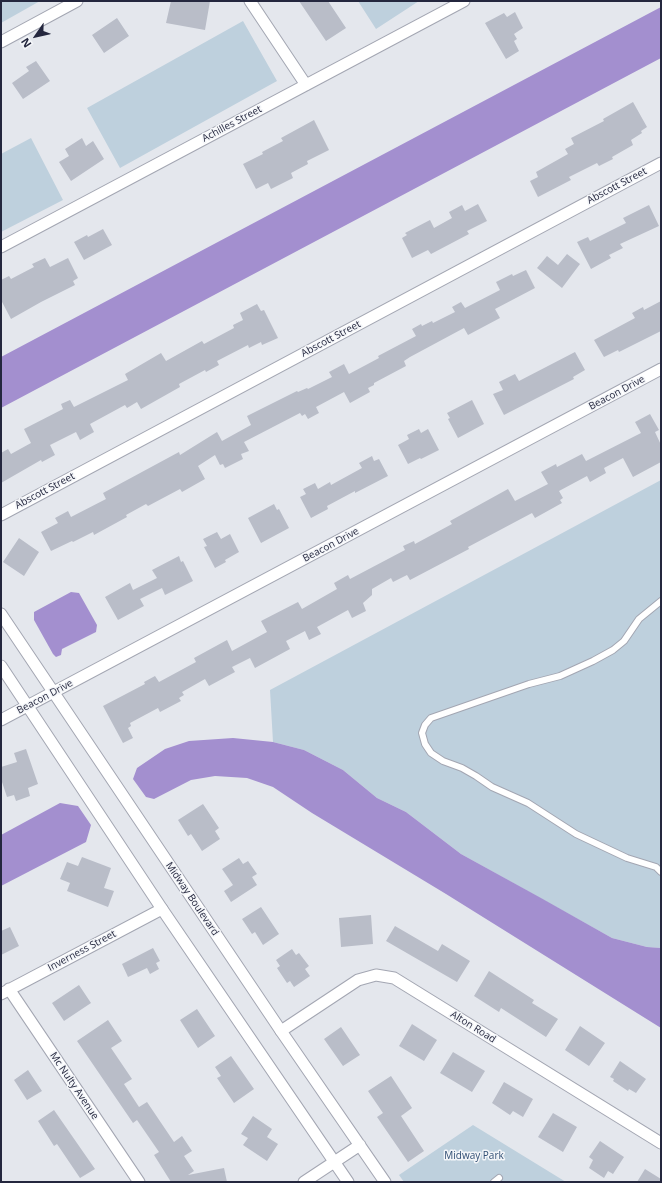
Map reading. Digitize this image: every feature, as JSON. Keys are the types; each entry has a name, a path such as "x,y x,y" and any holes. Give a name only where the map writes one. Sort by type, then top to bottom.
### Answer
{"street":[{"path":"1,42 77,1"},
{"path":"250,1 306,85"},
{"name":"Achilles Street","path":"1,247 463,1"},
{"name":"Abscott Street","path":"1,515 661,163"},
{"name":"Beacon Drive","path":"1,720 661,369"},
{"name":"Midway Boulevard","path":"1,614 281,1031 385,1182"},
{"path":"1,666 162,909 348,1182"},
{"name":"Inverness Street","path":"5,991 162,909"},
{"name":"Alton Road","path":"281,1031 358,980 376,975 394,978 661,1143"},
{"name":"Mc Nulty Avenue","path":"5,991 139,1182"},
{"path":"304,1182 360,1145"}],"lane":[{"path":"661,601 638,619 624,640 613,650 593,662 560,676 529,684 431,718 425,725 422,733 424,744 442,761 462,768 492,787 528,803 576,834 627,858 656,867 661,872"}],"green space":[{"path":"1,1 40,1 1,23"},
{"path":"358,1 419,1 376,29"},
{"path":"243,21 277,81 120,168 87,108"},
{"path":"31,138 63,200 1,232 1,154"},
{"path":"661,480 661,948 647,947 612,938 461,854 406,812 377,798 343,770 304,750 273,742 270,690"},
{"name":"Midway Park","path":"473,1125 566,1182 404,1182 399,1175"}],"shaded area":[{"path":"661,7 661,58 1,408 1,357"},
{"path":"71,592 79,593 97,625 96,632 62,649 61,655 56,657 34,620 34,612"},
{"path":"233,738 273,742 304,750 343,770 377,798 406,812 461,854 612,938 647,947 661,948 661,1028 446,894 312,813 273,787 247,778 215,776 191,780 154,799 146,797 133,779 137,768 165,749 189,741"},
{"path":"60,803 78,806 91,825 86,842 1,886 1,835"}],"building":[{"path":"171,1 210,1 205,30 166,23"},
{"path":"299,1 328,1 346,28 326,41"},
{"path":"515,12 523,28 514,34 517,39 514,41 519,51 506,59 485,23 504,13 507,17"},
{"path":"117,18 129,36 104,53 92,35"},
{"path":"36,61 50,81 23,99 12,83 29,71 26,67"},
{"path":"633,102 647,127 641,131 642,133 631,140 633,145 612,157 613,159 599,166 597,163 569,177 571,180 538,197 530,181 538,177 536,172 568,154 565,149 574,144 571,138 604,121 603,119"},
{"path":"314,120 329,150 307,161 308,164 291,173 293,178 271,189 268,183 256,189 243,164 263,154 262,152 283,141 281,138"},
{"path":"82,138 86,146 93,141 104,159 71,181 59,162 69,156 65,149"},
{"path":"478,204 487,221 467,231 469,234 431,254 428,250 412,258 402,238 407,235 405,233 430,220 434,228 452,218 449,212 462,205 465,211"},
{"path":"649,205 659,226 620,244 623,248 609,255 611,258 591,269 577,242 588,237 590,241 626,223 623,218"},
{"path":"103,229 112,245 84,260 74,242"},
{"path":"567,254 580,264 562,288 537,268 547,256 558,265"},
{"path":"45,258 50,267 68,258 78,278 73,281 75,285 11,319 1,300 1,280 9,276 11,279 34,267 32,264"},
{"path":"526,270 535,288 495,309 500,318 468,335 464,328 410,357 404,361 406,366 374,383 374,385 368,388 370,392 350,403 344,392 316,407 319,413 308,419 305,414 302,416 300,413 244,442 249,451 241,454 243,459 225,468 223,464 220,465 215,455 198,466 205,479 182,492 180,489 148,506 146,504 126,515 127,517 94,535 93,532 51,551 41,532 58,523 55,518 68,511 71,517 106,499 103,493 179,452 180,455 217,432 222,441 251,425 247,416 297,391 308,389 332,377 329,372 344,364 349,374 379,358 378,356 416,336 412,329 421,324 422,326 432,321 433,323 455,312 452,307 461,302 465,308 500,290 496,282 512,274 513,276"},
{"path":"661,301 661,331 619,352 618,350 604,357 594,340 635,318 632,313 643,307 644,310"},
{"path":"257,304 261,311 264,310 278,338 262,345 261,342 249,348 248,345 217,361 219,365 206,372 205,370 179,384 180,387 141,409 137,402 127,408 125,405 90,424 94,432 80,440 76,432 50,445 55,455 42,462 41,460 1,483 1,453 8,449 11,454 31,443 24,429 63,409 61,404 70,400 74,407 128,380 125,374 161,353 166,361 202,341 204,344 234,328 233,325 243,320 240,313"},
{"path":"575,352 585,370 573,377 574,379 504,415 493,394 503,390 499,382 515,374 519,381"},
{"path":"472,400 484,424 458,438 448,419 450,418 447,413"},
{"path":"650,414 659,430 655,432 661,445 661,462 633,477 623,458 604,468 606,473 590,482 587,476 559,491 563,498 560,500 562,503 535,518 532,513 468,547 469,549 410,580 407,575 393,582 391,578 372,589 372,595 363,603 366,611 352,618 348,610 317,627 321,634 309,640 305,631 286,641 290,649 255,668 250,658 232,667 235,672 209,686 205,679 182,692 184,695 179,698 181,701 160,712 158,708 130,723 131,726 128,728 133,738 123,743 103,706 145,684 144,682 155,676 159,682 196,662 194,658 227,640 232,651 267,632 261,621 298,602 302,609 337,589 334,583 348,575 350,579 405,550 403,546 414,541 415,544 452,524 450,521 508,489 515,501 548,484 541,472 556,464 557,467 582,454 586,461 641,433 635,422"},
{"path":"419,429 421,433 428,429 439,450 408,464 398,445 409,439 407,435"},
{"path":"372,456 374,461 379,459 388,476 327,506 328,509 311,518 300,497 306,494 303,489 315,483 318,489 330,482 331,485 362,468 359,463"},
{"path":"274,504 277,510 279,509 289,528 261,543 248,518"},
{"path":"217,532 221,539 230,534 239,552 215,568 204,547 207,546 203,539"},
{"path":"19,538 39,552 24,576 3,562"},
{"path":"179,556 193,581 165,595 162,588 140,599 144,606 118,620 105,597 130,583 133,590 157,578 152,570"},
{"path":"26,749 38,784 28,788 30,796 16,801 14,795 7,797 1,779 1,767 17,762 14,753"},
{"path":"203,804 219,828 215,831 220,839 202,851 191,834 188,836 178,820"},
{"path":"82,857 111,868 104,888 114,891 108,907 67,891 70,883 60,879 67,862 78,866"},
{"path":"239,858 243,864 248,861 257,874 252,877 257,885 231,902 224,891 233,885 222,869"},
{"path":"261,907 279,934 263,945 255,932 252,934 242,919"},
{"path":"371,915 373,944 341,947 339,918"},
{"path":"395,926 438,951 442,944 470,961 457,982 386,941"},
{"path":"10,927 19,946 1,955 1,931"},
{"path":"153,948 160,961 156,963 159,969 150,974 147,968 128,977 122,964"},
{"path":"292,949 296,955 299,953 309,966 305,969 310,976 294,987 290,981 287,983 277,968 280,966 276,960"},
{"path":"489,971 534,1000 532,1003 558,1019 546,1037 501,1008 499,1012 474,996"},
{"path":"79,985 91,1003 64,1021 52,1003"},
{"path":"197,1009 215,1036 198,1048 180,1020"},
{"path":"108,1020 122,1041 111,1048 132,1079 124,1084 139,1107 147,1102 174,1142 182,1136 192,1151 184,1156 194,1171 188,1175 224,1168 227,1182 171,1182 154,1155 159,1152 137,1120 133,1123 77,1041"},
{"path":"412,1024 437,1040 424,1061 399,1046"},
{"path":"580,1026 605,1043 589,1066 565,1050"},
{"path":"341,1027 360,1055 343,1066 324,1039"},
{"path":"453,1052 485,1071 472,1092 440,1073"},
{"path":"231,1056 254,1089 234,1103 217,1078 221,1076 215,1067"},
{"path":"620,1061 646,1079 636,1093 629,1089 628,1091 613,1081 614,1079 610,1077"},
{"path":"28,1070 42,1091 27,1100 14,1080"},
{"path":"391,1076 412,1108 401,1116 424,1151 408,1162 377,1117 383,1113 368,1091"},
{"path":"504,1082 533,1099 523,1117 513,1111 510,1115 492,1103"},
{"path":"54,1110 95,1169 80,1178 57,1144 54,1146 38,1121"},
{"path":"553,1113 577,1127 563,1152 538,1137"},
{"path":"253,1116 272,1129 267,1137 278,1144 267,1161 243,1145 248,1138 241,1134"},
{"path":"600,1141 624,1157 613,1174 608,1171 604,1178 589,1168 593,1160 589,1157"},
{"path":"645,1169 661,1179 661,1182 637,1182"}]}
